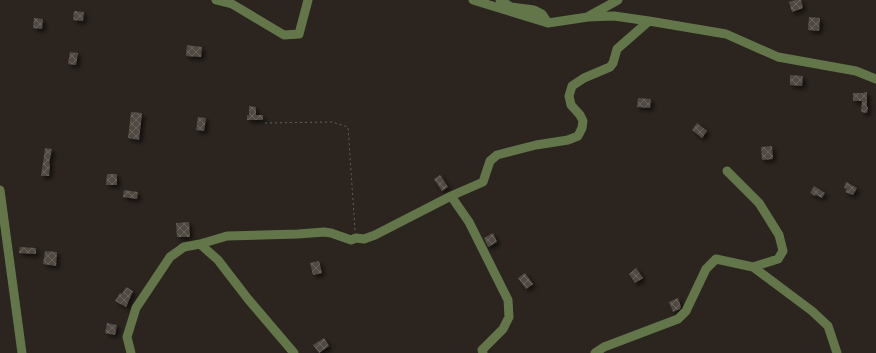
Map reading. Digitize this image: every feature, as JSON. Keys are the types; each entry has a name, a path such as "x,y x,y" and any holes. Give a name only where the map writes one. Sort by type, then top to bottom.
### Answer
{"street":[{"path":"216,0 232,4 284,35 299,34 308,0"},
{"path":"473,0 548,23 588,17 614,16 726,34 778,57 856,72 876,79"},
{"path":"500,0 511,7 534,10 542,14 548,23"},
{"path":"588,17 618,0"},
{"path":"131,353 127,337 136,308 170,257 184,247 226,236 324,232 351,240 356,238 364,239 375,235 451,196 482,182 490,161 497,155 536,145 568,140 578,136 582,128 583,121 571,105 569,96 572,86 584,78 610,67 613,63 617,49 649,21"},
{"path":"727,171 759,203 779,235 783,251 778,259 753,267"},
{"path":"0,190 22,353"},
{"path":"451,196 469,222 508,300 509,317 503,329 482,350 483,353"},
{"path":"200,244 218,260 248,299 294,353"},
{"path":"595,353 604,347 678,319 686,311 706,269 716,259 753,267 812,312 828,326 838,353"}],"path":[{"path":"265,123 332,122 348,127 356,238"}],"building":[{"path":"801,0 803,8 792,12 789,2"},
{"path":"74,11 84,12 83,21 73,20"},
{"path":"809,17 820,18 819,31 808,30"},
{"path":"34,18 43,19 42,29 33,28"},
{"path":"187,45 202,47 201,57 186,56"},
{"path":"70,52 78,53 76,65 68,64"},
{"path":"790,75 803,76 802,86 790,85"},
{"path":"867,92 867,113 861,112 862,101 853,101 853,93"},
{"path":"638,98 651,99 650,108 637,107"},
{"path":"249,106 256,107 256,115 263,115 263,120 247,120 247,115 249,115"},
{"path":"131,112 142,113 139,140 128,138"},
{"path":"198,117 206,118 204,131 196,130"},
{"path":"697,123 707,131 702,138 692,130"},
{"path":"772,146 773,159 762,160 761,147"},
{"path":"45,148 52,149 49,163 49,176 41,176"},
{"path":"107,174 117,174 117,185 106,185"},
{"path":"440,175 448,187 442,191 434,179"},
{"path":"846,182 857,188 853,195 845,192 847,189 844,188"},
{"path":"814,186 825,193 822,198 810,193"},
{"path":"124,190 138,192 137,199 123,197"},
{"path":"189,222 190,237 177,237 176,223"},
{"path":"493,233 497,242 488,247 484,238"},
{"path":"20,247 36,248 36,254 19,253"},
{"path":"45,251 57,252 56,266 43,264"},
{"path":"319,261 322,273 313,275 310,263"},
{"path":"636,268 643,278 635,283 629,274"},
{"path":"525,273 533,284 526,289 518,278"},
{"path":"126,287 133,291 126,307 115,301"},
{"path":"678,298 681,307 673,312 669,302"},
{"path":"107,323 117,325 115,335 105,333"},
{"path":"324,338 329,346 319,353 313,345"}]}
